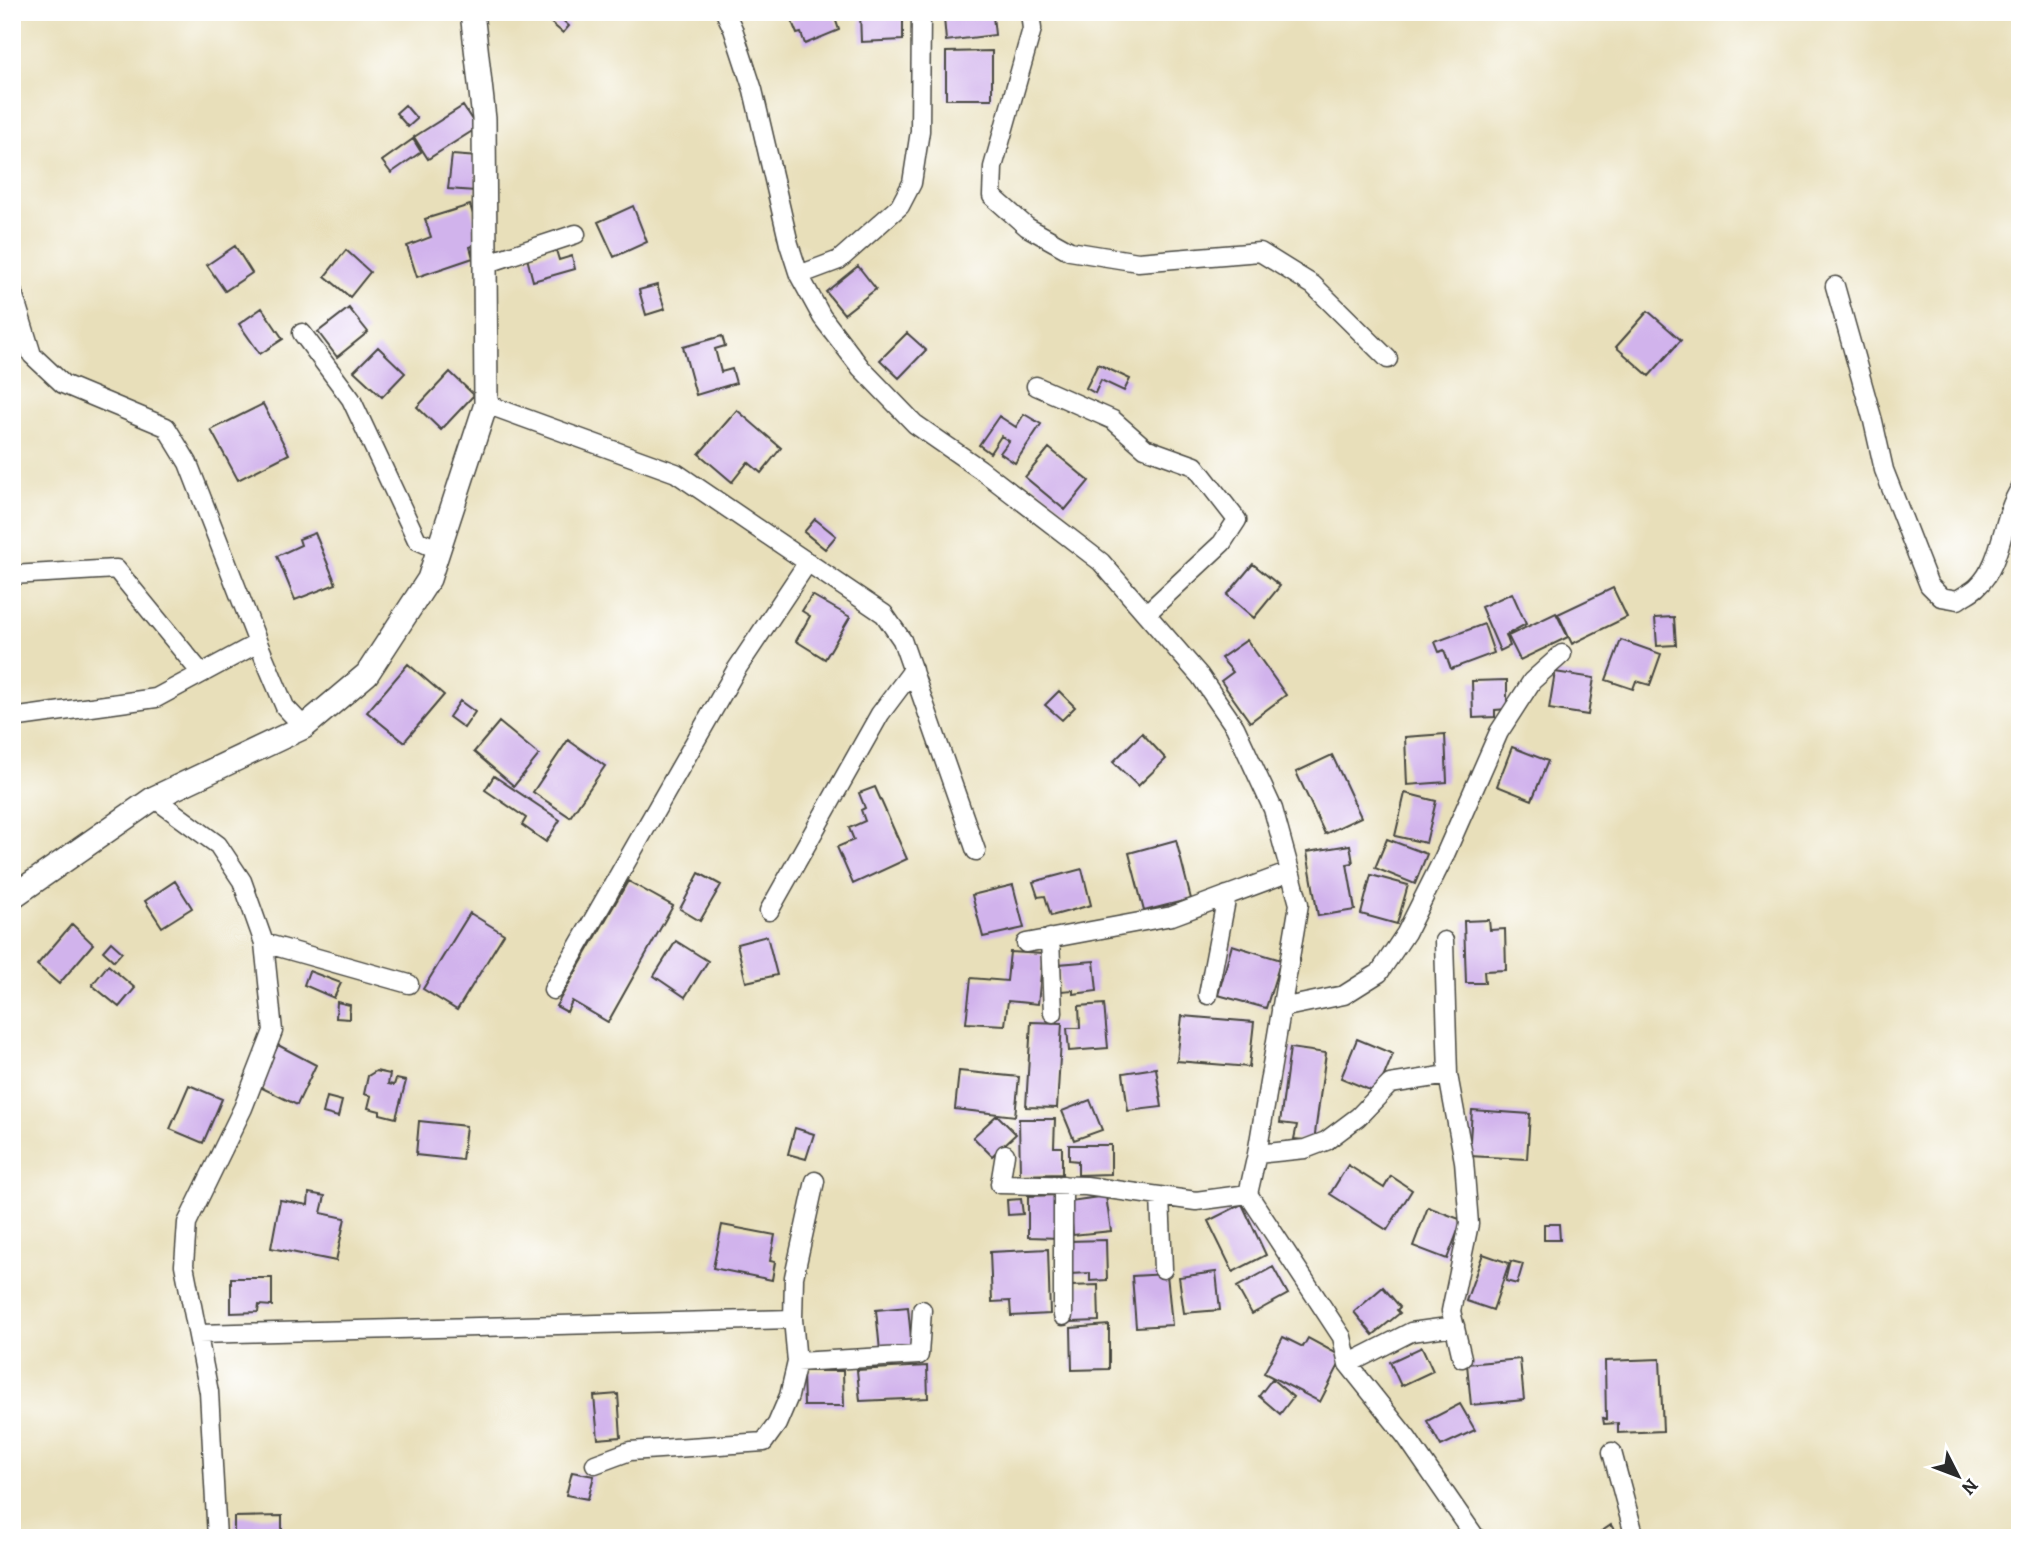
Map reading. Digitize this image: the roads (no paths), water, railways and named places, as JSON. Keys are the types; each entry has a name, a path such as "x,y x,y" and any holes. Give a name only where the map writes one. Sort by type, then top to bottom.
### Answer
{"street":[{"path":"12,897 154,798 304,727 367,674 429,579 486,404 484,119 472,12"},
{"path":"725,12 752,90 789,244 799,275 822,317 861,368 915,424 980,469 1101,562 1200,676 1235,727 1273,809 1299,904 1248,1194 1342,1337 1348,1364 1407,1438 1476,1538"},
{"path":"799,275 838,260 900,206 912,183 920,131 921,12"},
{"path":"1030,12 1032,29 993,167 992,196 1027,227 1070,251 1138,262 1260,251 1312,285 1388,359"},
{"path":"485,264 576,234"},
{"path":"1835,286 1884,470 1929,585 1941,597 1958,600 1979,586 1992,565 2014,499 2020,489"},
{"path":"13,293 32,355 63,384 166,427 188,463 285,707 304,727"},
{"path":"302,333 351,399 417,540 439,550"},
{"path":"1036,386 1113,420 1145,448 1195,466 1237,520 1222,543 1146,614"},
{"path":"486,404 676,472 884,614 902,639 976,851"},
{"path":"554,990 736,670 808,562"},
{"path":"12,575 116,569 201,673"},
{"path":"12,718 156,698 258,643"},
{"path":"1281,1009 1344,995 1379,973 1406,933 1444,857 1499,732 1532,681 1562,654"},
{"path":"769,911 880,714 913,670"},
{"path":"154,798 218,845 242,881 264,943 273,1031 243,1108 187,1223 184,1265 209,1392 217,1538"},
{"path":"1026,943 1172,916 1290,872"},
{"path":"1208,995 1227,895"},
{"path":"1050,938 1053,1013"},
{"path":"1444,941 1448,1075 1464,1161 1469,1224 1451,1311 1462,1357"},
{"path":"264,943 409,984"},
{"path":"1257,1154 1305,1149 1326,1141 1359,1117 1390,1084 1448,1075"},
{"path":"1005,1154 1000,1184 1086,1186 1196,1201 1248,1194"},
{"path":"596,1464 630,1451 764,1442 777,1424 789,1396 797,1362 793,1319 794,1278 815,1181"},
{"path":"1063,1185 1063,1316"},
{"path":"1160,1196 1163,1269"},
{"path":"797,1362 919,1355 922,1310"},
{"path":"198,1334 793,1319"},
{"path":"1348,1364 1411,1332 1455,1326"},
{"path":"1612,1452 1635,1538"}]}
